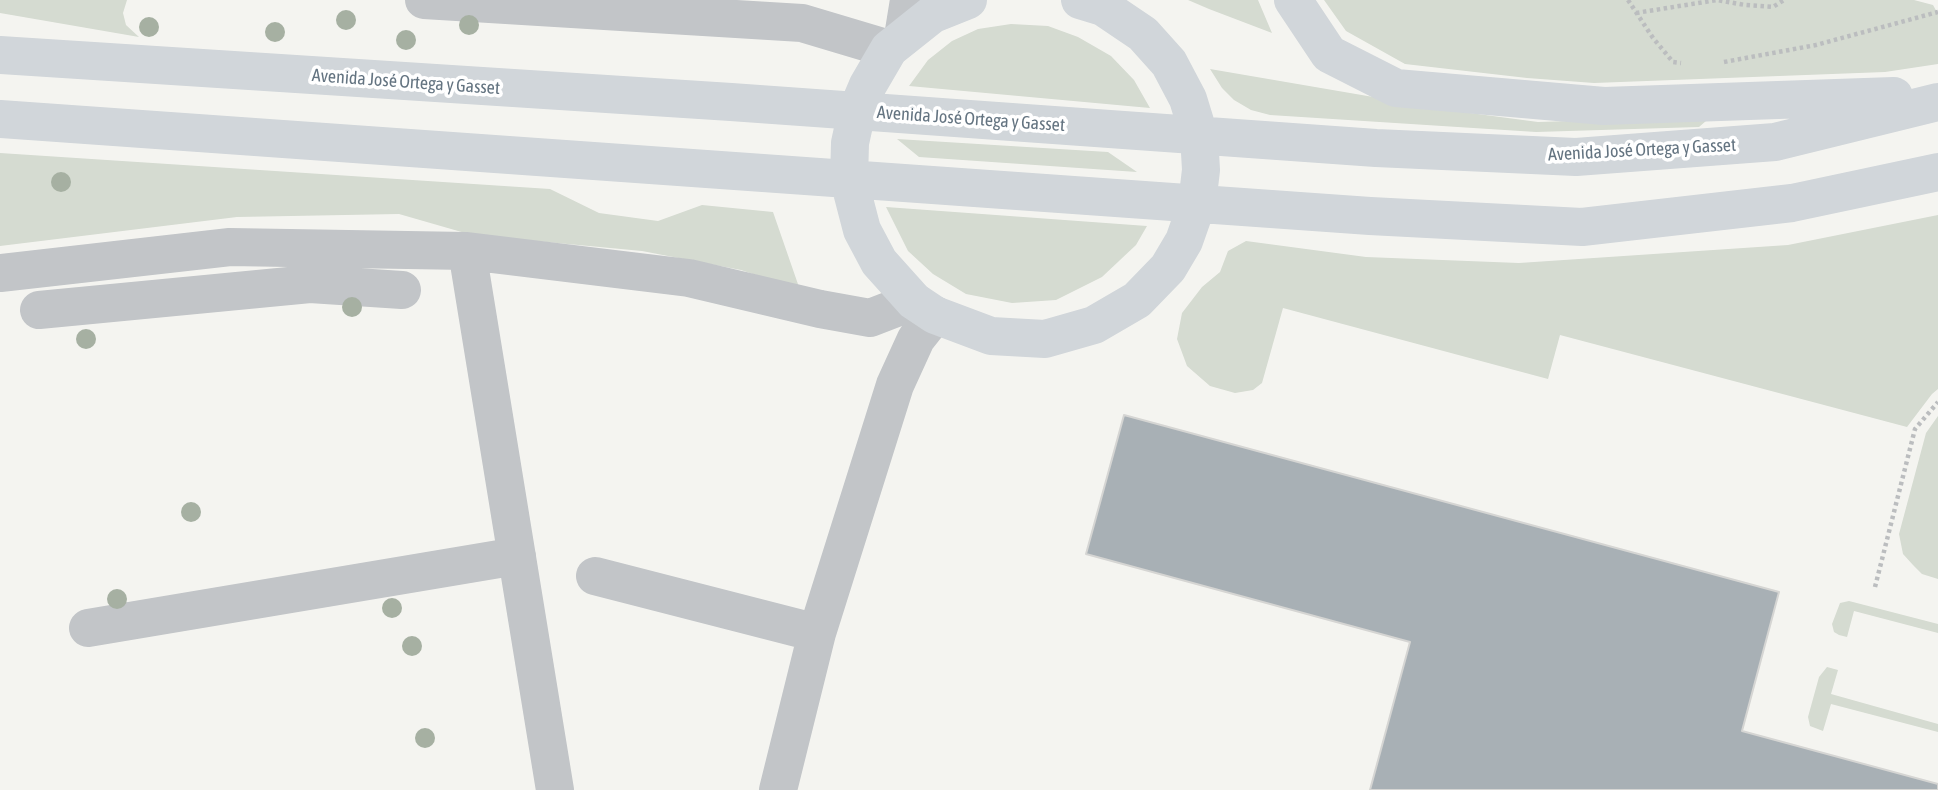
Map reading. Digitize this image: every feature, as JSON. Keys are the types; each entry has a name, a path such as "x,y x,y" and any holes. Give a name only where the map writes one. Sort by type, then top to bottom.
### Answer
{"main road":[{"path":"968,0 901,28 868,85 857,111 850,143 849,180 862,230 879,262 925,308 991,336 1045,338 1094,325 1137,300 1168,268 1184,241 1197,204 1201,170 1199,135 1188,99 1169,64 1143,34 1094,2"},
{"path":"1293,0 1329,54 1396,88 1604,106 1938,96"},
{"path":"0,45 55,60"},
{"name":"Avenida José Ortega y Gasset","path":"0,55 1376,148 1576,157 1775,142 1938,102"},
{"path":"0,119 1370,216 1582,227 1792,202 1938,172"}],"street":[{"path":"424,0 901,28"},
{"path":"0,273 230,247 467,251 689,278 870,318 925,308 916,339 895,385 817,633 778,790"},
{"path":"467,251 555,790"},
{"path":"39,310 310,284 402,290"},
{"path":"88,628 517,556"},
{"path":"595,576 817,633"}],"path":[{"path":"1628,0 1673,62 1692,65"},
{"path":"1636,13 1717,0 1773,7 1784,0"},
{"path":"1714,64 1816,45 1938,12"},
{"path":"1875,587 1915,429 1938,402"}],"shaded area":[{"path":"0,0 127,0 123,13 126,25 139,37 0,13"},
{"path":"1188,0 1258,0 1272,33 1209,9"},
{"path":"1324,0 1914,0 1933,5 1938,14 1938,64 1885,72 1594,83 1527,78 1405,64 1346,31"},
{"path":"1011,24 1048,26 1078,37 1111,56 1134,80 1150,108 909,86 928,60 952,41 978,29"},
{"path":"1210,69 1455,111 1538,122 1697,117 1706,121 1699,127 1536,132 1270,115 1251,110 1234,100 1222,88"},
{"path":"897,139 1108,152 1137,172 919,157"},
{"path":"0,153 550,189 599,213 658,221 702,205 773,212 800,290 741,270 642,251 472,235 399,214 237,217 0,246"},
{"path":"886,207 1147,226 1136,245 1102,277 1056,300 1012,303 966,294 933,274 908,251"},
{"path":"1938,215 1938,389 1907,427 1560,335 1548,379 1283,308 1262,383 1253,390 1235,393 1210,386 1187,366 1177,339 1182,313 1202,287 1220,272 1228,251 1246,241 1366,257 1519,263 1788,245"},
{"path":"1938,416 1938,579 1922,574 1903,554 1899,534 1926,433"},
{"path":"1849,601 1938,624 1938,633 1854,611 1847,637 1839,635 1834,632 1832,624 1840,603"},
{"path":"1827,667 1838,670 1831,694 1938,724 1938,732 1831,704 1823,731 1810,726 1808,717 1819,677"}],"building":[{"path":"1124,415 1779,592 1742,731 1938,784 1938,790 1370,790 1410,642 1086,554"}]}
